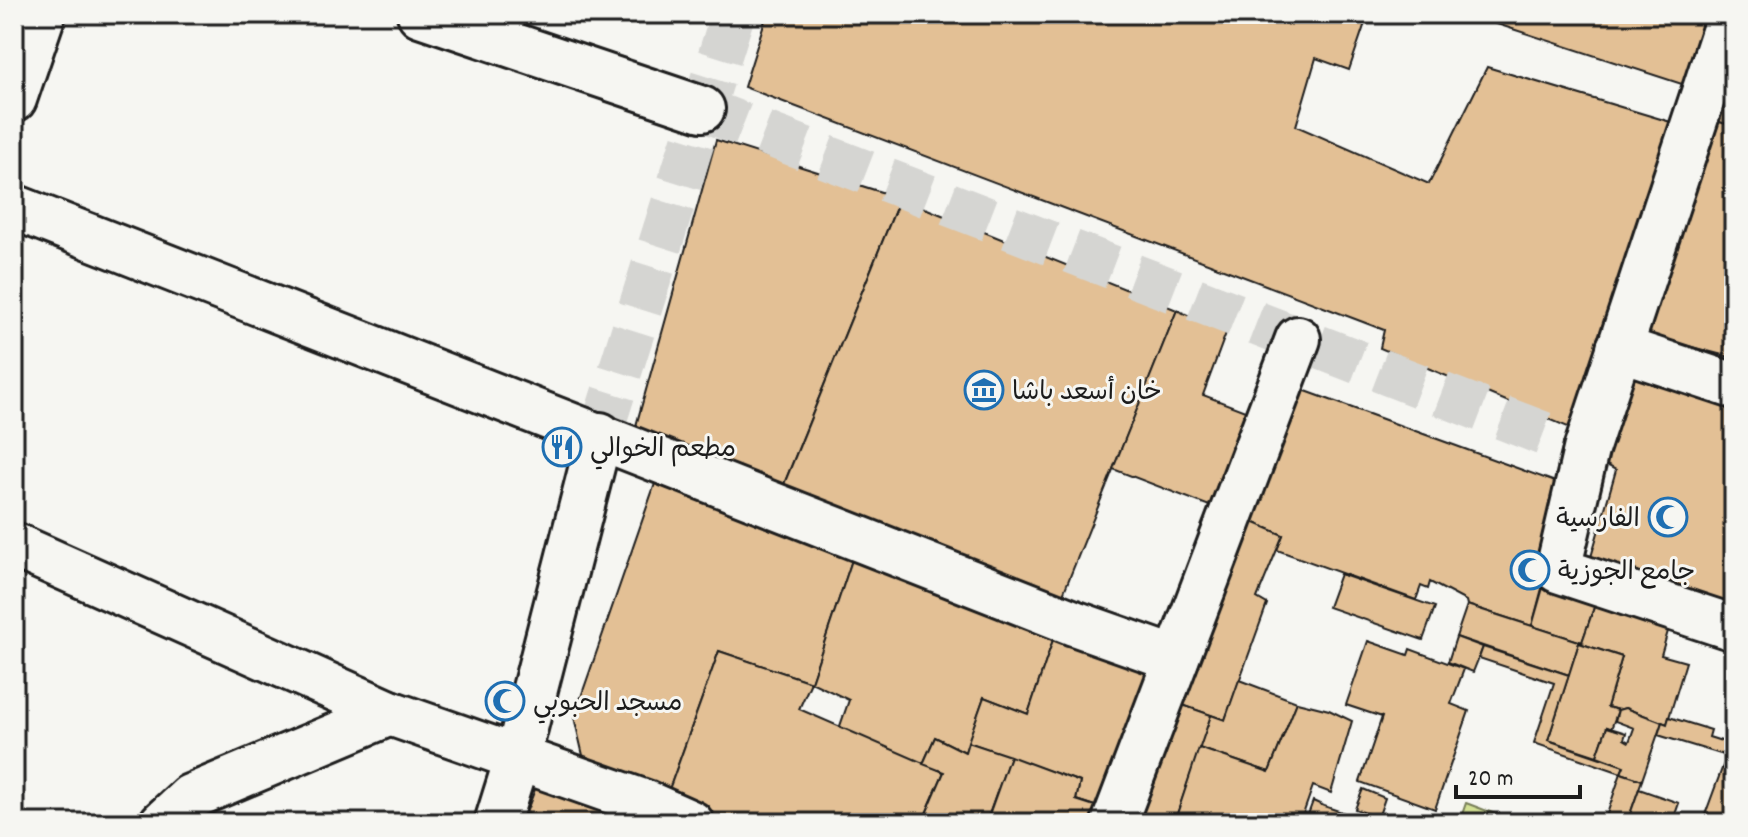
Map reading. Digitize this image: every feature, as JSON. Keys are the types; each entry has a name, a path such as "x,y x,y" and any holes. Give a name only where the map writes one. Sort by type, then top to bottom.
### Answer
{"street":[{"path":"14,99 43,14"},
{"path":"420,14 702,109"},
{"path":"1730,14 1586,450 1558,570 1734,628"},
{"path":"14,207 1060,617 1176,659"},
{"path":"1114,823 1298,339"},
{"path":"1619,348 1734,386"},
{"path":"497,823 517,759 600,435"},
{"path":"14,545 390,713 517,759 650,813 691,823"},
{"path":"162,823 190,797 390,713"}],"green space":[{"path":"1466,803 1519,823 1459,823"}],"building":[{"path":"767,14 1352,14 1366,20 1349,70 1316,58 1296,126 1429,184 1487,67 1674,123 1575,430 1380,348 1384,330 744,87"},
{"path":"1497,14 1716,14 1691,87 1494,23"},
{"path":"1734,76 1734,126 1719,122"},
{"path":"1719,122 1734,126 1734,358 1646,335"},
{"path":"716,140 900,198 780,494 634,433"},
{"name":"خان أسعد باشا","path":"900,198 1177,310 1057,609 780,494"},
{"path":"1177,310 1226,333 1203,395 1261,417 1225,512 1113,469"},
{"name":"الفارسية","path":"1630,372 1734,405 1734,611 1589,564 1616,470 1599,461"},
{"path":"1292,386 1569,487 1532,626 1467,605 1466,601 1430,582 1428,589 1421,586 1416,600 1277,550 1283,535 1250,521"},
{"path":"658,475 857,545 811,682 719,651 666,798 585,764 574,717"},
{"path":"1250,521 1283,535 1257,598 1267,604 1225,720 1171,701"},
{"path":"857,545 1058,625 1028,714 984,697 965,752 935,737 923,764 839,729 849,700 811,682"},
{"path":"1340,574 1435,607 1423,640 1328,607"},
{"path":"1544,584 1597,599 1582,642 1532,626"},
{"path":"1597,599 1671,621 1661,655 1686,662 1667,724 1625,708 1607,707 1622,657 1579,643"},
{"path":"1467,605 1582,642 1579,643 1569,675 1456,637"},
{"path":"1058,625 1159,665 1107,810 1076,800 1080,782 968,742 984,697 1028,714"},
{"path":"1456,637 1483,647 1473,672 1448,662"},
{"path":"1368,641 1408,655 1410,649 1464,669 1451,704 1469,711 1435,809 1360,782 1382,717 1346,705"},
{"path":"1579,643 1622,657 1607,707 1618,710 1611,729 1607,727 1597,756 1548,740"},
{"path":"1483,647 1569,675 1548,740 1624,766 1621,773 1534,743 1554,683 1479,658"},
{"path":"719,651 811,682 799,709 944,772 922,823 721,823 666,798"},
{"path":"1239,680 1297,702 1269,772 1199,748 1211,715 1225,720"},
{"path":"1171,701 1211,715 1174,823 1146,823 1129,817"},
{"path":"1297,702 1329,710 1352,721 1331,793 1313,786 1300,823 1174,823 1199,748 1269,772"},
{"path":"1625,708 1662,722 1642,780 1621,773 1624,766 1597,756 1607,727 1626,733 1624,739 1629,742 1634,728 1615,721 1618,710"},
{"path":"1669,717 1711,730 1709,737 1731,744 1727,756 1658,735 1662,722 1667,724"},
{"path":"935,737 965,752 968,742 1010,756 986,823 922,823 944,772 923,764"},
{"path":"1731,744 1734,745 1734,823 1702,823"},
{"path":"1010,756 1080,782 1076,800 1107,810 1102,823 986,823"},
{"path":"542,771 625,812 605,823 536,823 537,818 526,813"},
{"path":"1621,773 1642,780 1627,823 1604,823"},
{"path":"1363,789 1385,798 1378,818 1355,809"},
{"path":"1639,789 1679,803 1672,823 1627,823"},
{"path":"1313,801 1324,806 1374,823 1305,823"},
{"path":"625,812 642,823 605,823"}],"tunnel":[{"path":"600,435 733,14"},
{"path":"702,109 1586,450"}],"place":[{"name":"خان أسعد باشا","path":"984,390"},
{"name":"مطعم الخوالي","path":"562,447"},
{"name":"الفارسية","path":"1668,517"},
{"name":"جامع الجوزية","path":"1530,570"},
{"name":"مسجد الحبوبي","path":"505,701"}]}
